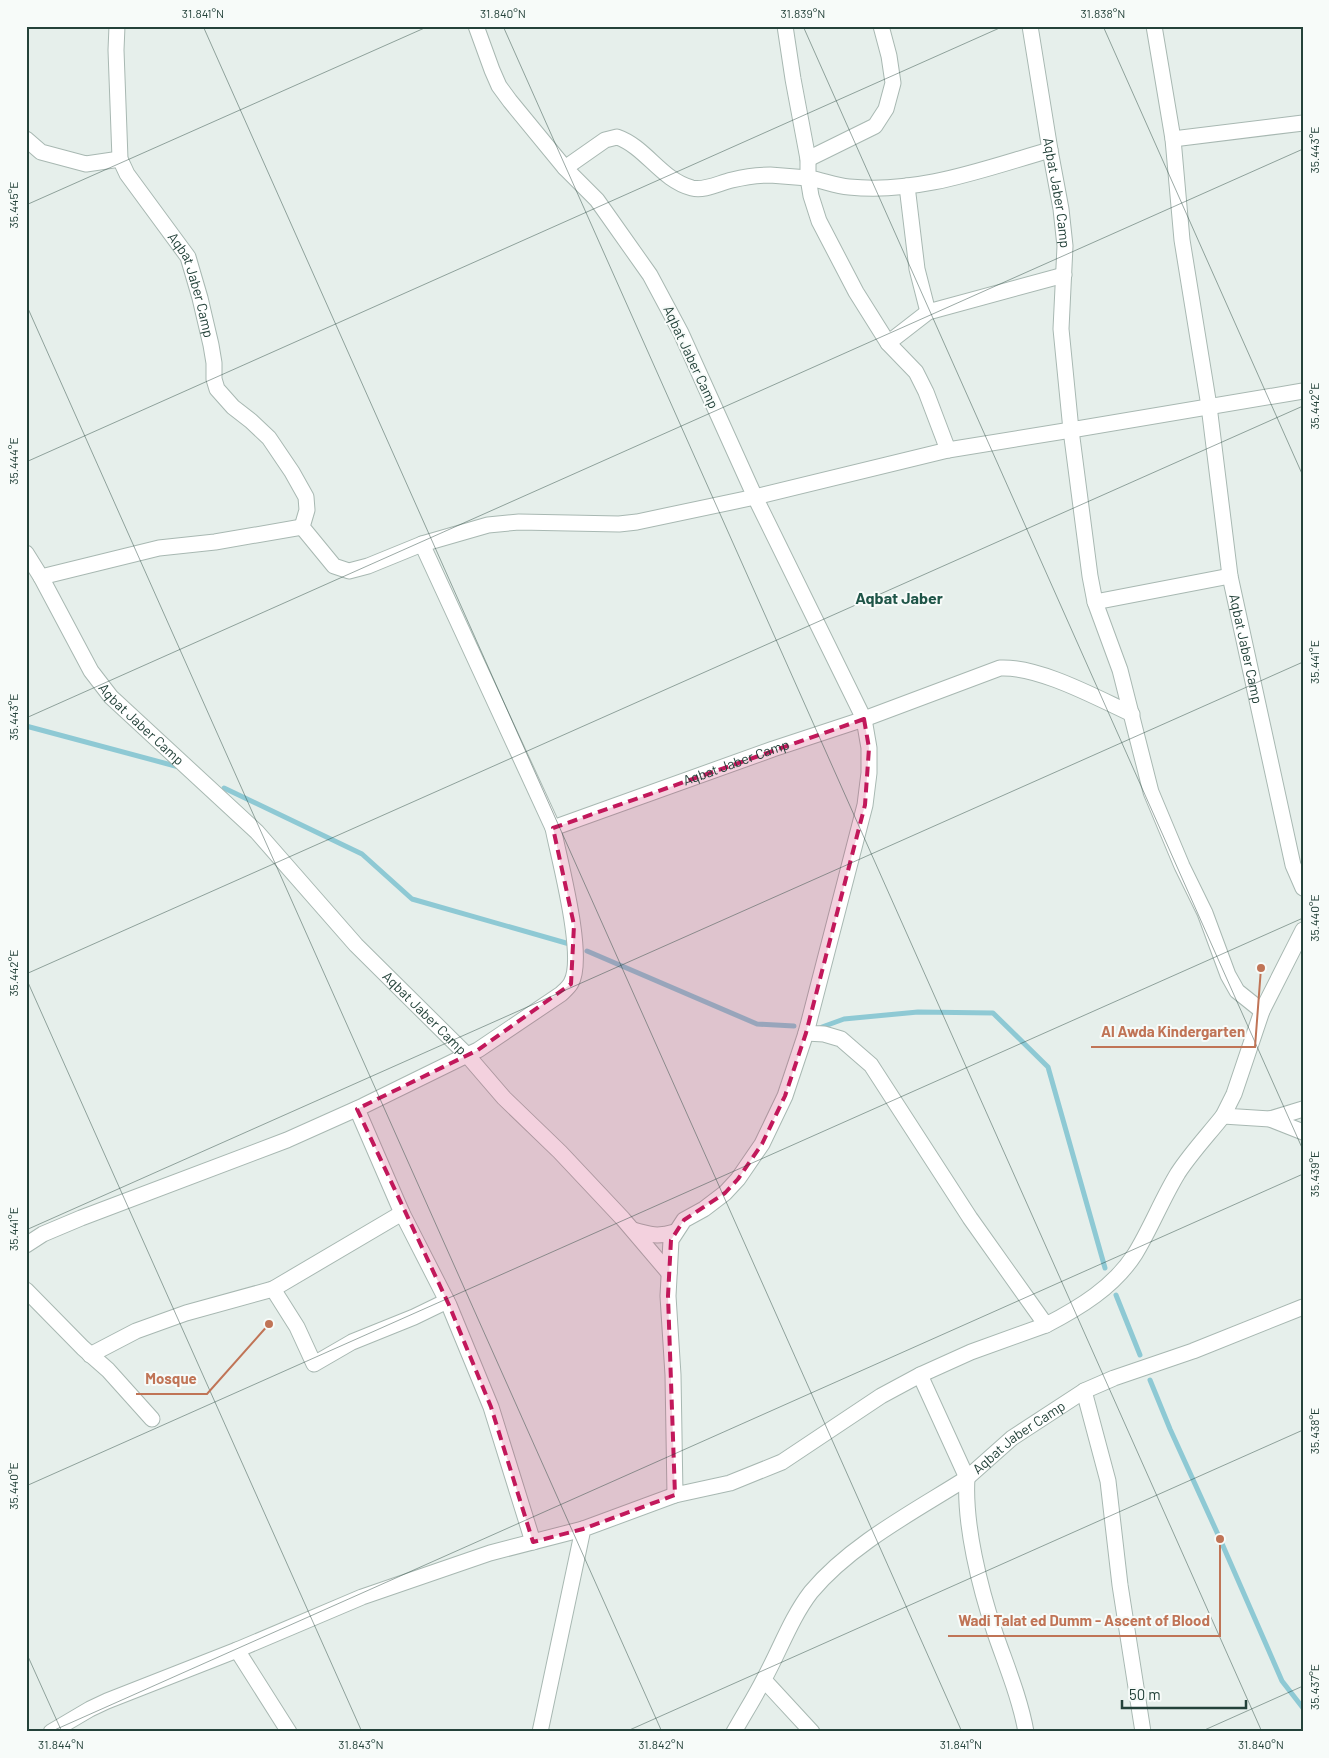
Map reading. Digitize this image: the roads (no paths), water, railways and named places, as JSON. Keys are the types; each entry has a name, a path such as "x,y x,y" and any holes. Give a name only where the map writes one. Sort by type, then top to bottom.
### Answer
{"street":[{"name":"Aqbat Jaber Camp","path":"117,26 116,50 120,159 127,174 188,257 211,345 214,379 217,389 233,407 251,420 269,438 306,497 307,510 302,527"},
{"name":"Aqbat Jaber Camp","path":"476,26 499,86 565,168 597,200 650,275 669,308 704,381 755,497 864,719 869,748 869,773 865,805 806,1033 785,1096 762,1144 738,1178 725,1193 704,1209 684,1220 675,1232"},
{"path":"785,26 808,159 808,178 811,196 820,221 856,292 888,343 916,372 948,450"},
{"path":"808,159 875,126 886,109 893,83 889,56 880,26"},
{"name":"Aqbat Jaber Camp","path":"1030,26 1061,209 1065,246 1061,329 1071,430 1095,602 1120,670 1151,792 1182,866 1205,912 1228,975 1237,991 1262,1011"},
{"name":"Aqbat Jaber Camp","path":"1154,26 1173,139 1182,240 1209,406 1230,576 1293,865 1303,888"},
{"path":"1173,139 1303,123"},
{"path":"565,168 605,140 617,137 634,146 672,179 694,188 704,188 747,177 769,175 808,178 848,187 906,186 939,182 1050,150"},
{"path":"26,139 41,152 86,164 120,159"},
{"path":"906,186 917,269 928,312"},
{"path":"888,343 928,312 1064,275"},
{"path":"41,577 159,548 215,542 302,527 334,566 349,571 368,566 422,544 488,525 520,522 619,524 637,522 755,497 948,450 1303,391"},
{"path":"422,544 553,828"},
{"name":"Aqbat Jaber Camp","path":"26,553 41,577 91,671 111,697 257,832 356,945 467,1055 486,1045 560,994 571,984 574,973 574,925 553,828 773,749 864,719 1000,668 1012,667 1034,672 1132,714"},
{"path":"1095,602 1230,576"},
{"path":"51,1732 107,1701 237,1650 362,1597 490,1553 583,1529 675,1496 730,1483 782,1462 875,1400 920,1375 971,1352 1046,1325 1076,1310 1122,1271 1134,1256 1179,1172 1223,1116 1243,1070 1262,1011 1303,930"},
{"path":"806,1033 824,1034 841,1039 871,1065 970,1218 1046,1325"},
{"path":"26,1245 43,1234 81,1218 287,1140 357,1109 467,1055 504,1098 560,1152 633,1230 669,1273"},
{"path":"357,1109 402,1213 447,1301 491,1406 533,1542"},
{"path":"1270,1119 1303,1109"},
{"path":"1223,1116 1270,1119 1303,1132"},
{"path":"90,1355 145,1328 186,1313 273,1289 402,1213"},
{"path":"633,1230 649,1235 662,1236 675,1232"},
{"path":"675,1232 671,1240 668,1296 673,1374 675,1496"},
{"path":"273,1289 296,1327 314,1364 352,1342 414,1317 447,1301"},
{"path":"26,1290 90,1355 108,1370 152,1419"},
{"name":"Aqbat Jaber Camp","path":"920,1375 967,1478 1012,1438 1084,1391 1114,1378 1192,1351 1303,1308"},
{"path":"1084,1391 1108,1481 1120,1585 1144,1732"},
{"path":"734,1732 764,1680 797,1613 811,1592 828,1575 877,1535 967,1478"},
{"path":"967,1478 966,1498 980,1580 994,1630 1019,1700 1026,1732"},
{"path":"540,1732 583,1529"},
{"path":"237,1650 288,1732"},
{"path":"764,1680 812,1732"}],"waterway":[{"path":"26,726 179,767"},
{"path":"224,788 362,854 412,899 573,945"},
{"path":"587,951 757,1024 794,1026"},
{"path":"822,1027 844,1019 918,1012 993,1013 1048,1067 1105,1268"},
{"path":"1116,1295 1140,1355"},
{"path":"1150,1380 1282,1681 1303,1708"}],"place":[{"name":"Al Awda Kindergarten","path":"1261,968"},
{"name":"Mosque","path":"269,1324"},
{"name":"Wadi Talat ed Dumm - Ascent of Blood","path":"1220,1539"}],"district":[{"name":"Aqbat Jaber","path":"899,598"}]}
